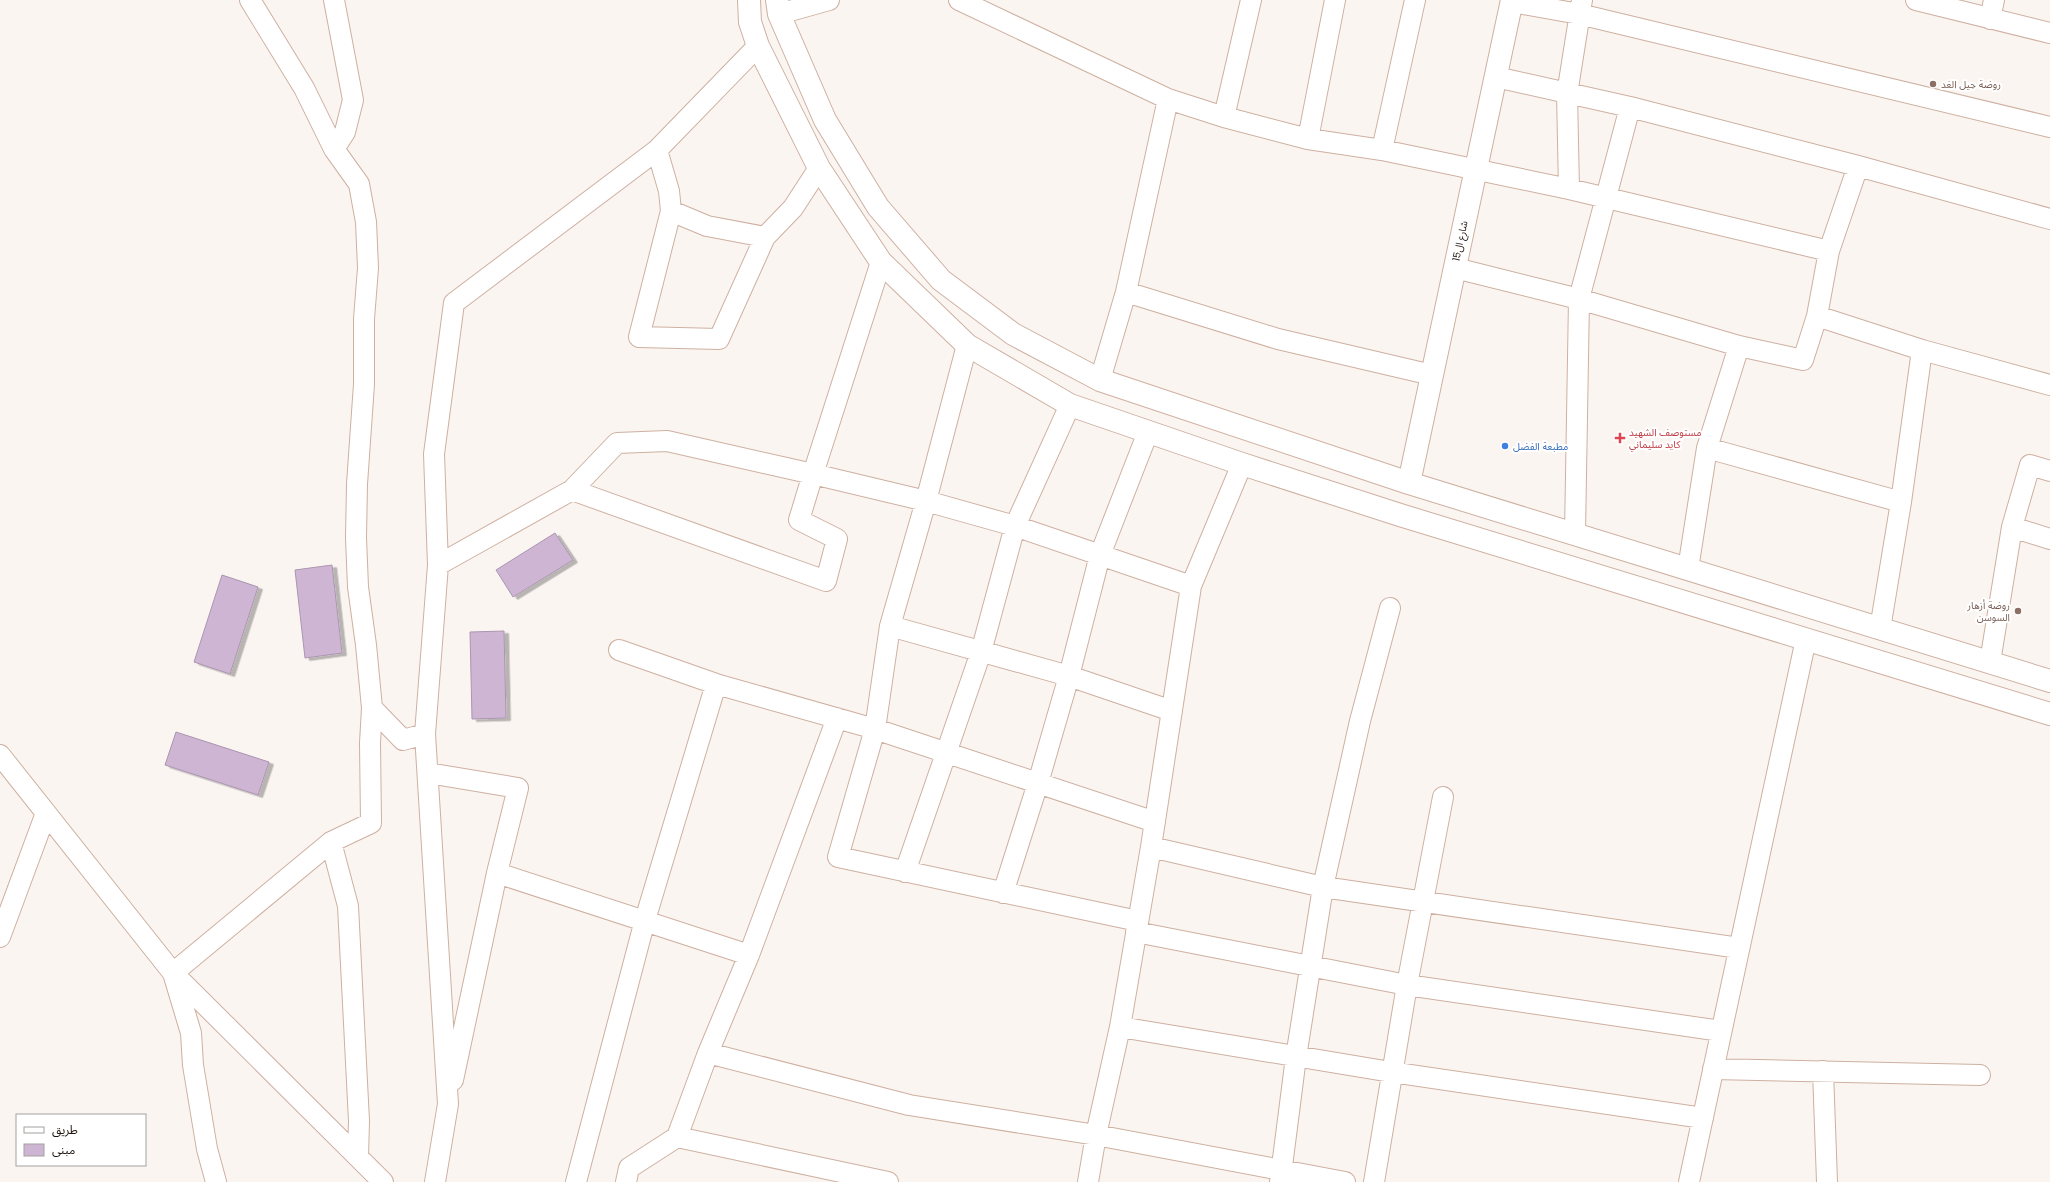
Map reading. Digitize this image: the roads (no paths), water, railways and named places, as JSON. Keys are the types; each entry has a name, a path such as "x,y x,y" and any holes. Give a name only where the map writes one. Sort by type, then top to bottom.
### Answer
{"main road":[{"path":"749,0 750,22 758,46 819,168 881,262 967,345 1070,405 1242,464 1400,515 2050,714"},
{"name":"شارع ال15","path":"1409,483 1512,1"},
{"path":"778,7 825,120 878,207 941,280 1012,334 1100,380 1409,483 2050,681"}],"street":[{"path":"173,973 331,842 371,823 370,742 372,708 358,587 356,538 357,484 364,384 364,319 368,268 366,222 359,184 334,149 304,88 250,0"},
{"path":"334,0 354,100 345,132 334,149"},
{"path":"778,7 829,0"},
{"path":"959,0 1168,99 1224,117 1308,139 1382,150 1476,171 1569,189 1829,251"},
{"path":"1224,117 1250,0"},
{"path":"1308,139 1335,0"},
{"path":"1382,150 1415,0"},
{"path":"1916,0 1992,9 2050,33"},
{"path":"1512,1 1580,7 2050,127"},
{"path":"1569,189 1567,94 1580,7"},
{"path":"448,1104 426,734 438,565 434,454 454,303 657,150 758,46"},
{"path":"1496,77 1630,107 1858,166 2050,219"},
{"path":"1100,380 1126,292 1168,99"},
{"path":"1575,534 1578,299 1630,107"},
{"path":"657,150 669,191 671,211 640,337 719,339 765,237 793,208 819,168"},
{"path":"1455,268 1578,299 1739,346 1803,360 1817,316 1829,251 1858,166"},
{"path":"671,211 707,226 765,237"},
{"path":"572,490 826,581 837,539 799,520 881,262"},
{"path":"1126,292 1278,339 1432,375"},
{"path":"1817,316 1922,350 2050,385"},
{"path":"967,345 926,501 890,626 875,729 838,857 1002,893 1310,967 1407,985 1721,1031"},
{"path":"1688,569 1707,448 1739,346"},
{"path":"1880,629 1901,502 1922,350"},
{"path":"905,872 981,652 1015,526 1070,405"},
{"path":"1002,893 1038,783 1069,676 1100,555 1148,432"},
{"path":"438,565 572,490 617,443 667,441 926,501 1015,526 1191,586"},
{"path":"1707,448 1901,502"},
{"path":"1088,1182 1096,1135 1120,1026 1151,847 1191,586 1242,464"},
{"path":"1990,662 2012,526 2030,465 2050,471"},
{"path":"2012,526 2050,540"},
{"path":"1281,1175 1296,1056 1323,887 1360,720 1390,608"},
{"path":"890,626 1069,676 1172,711"},
{"path":"1689,1182 1806,639"},
{"path":"619,650 716,684 875,729 1155,822"},
{"path":"576,1182 645,920 716,684"},
{"path":"372,708 403,740 426,734"},
{"path":"626,1182 629,1168 677,1137 708,1052 749,955 837,718"},
{"path":"0,755 173,973 383,1182"},
{"path":"428,773 518,788 497,873 448,1104 435,1182"},
{"path":"1374,1182 1391,1072 1443,797"},
{"path":"0,937 46,814"},
{"path":"331,842 348,906 359,1121 358,1157"},
{"path":"1151,847 1323,887 1422,903 1740,948"},
{"path":"497,873 749,955"},
{"path":"173,973 191,1033 193,1065 207,1149 216,1182"},
{"path":"1120,1026 1391,1072 1703,1118"},
{"path":"708,1052 909,1105 1096,1135 1281,1175 1345,1182"},
{"path":"1713,1069 1980,1074"},
{"path":"1823,1071 1827,1182"},
{"path":"677,1137 888,1182"}],"place":[{"name":"روضة جيل الغد","path":"1933,84"},
{"name":"مستوصف الشهيد كايد سليماني","path":"1620,438"},
{"name":"مطبعة الفضل","path":"1505,446"},
{"name":"روضة أزهار السوسن","path":"2018,611"}]}
